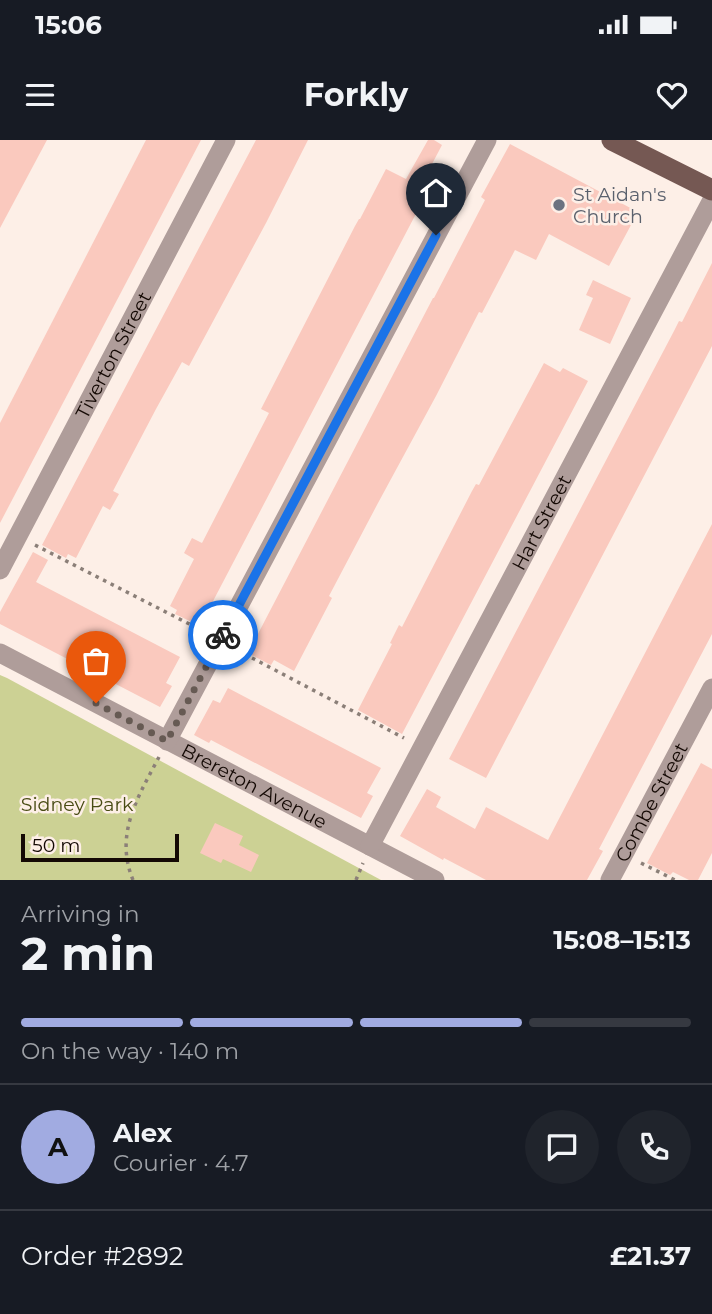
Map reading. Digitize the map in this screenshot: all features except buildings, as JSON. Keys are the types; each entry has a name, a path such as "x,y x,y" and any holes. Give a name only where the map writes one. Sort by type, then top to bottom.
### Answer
{"main road":[{"path":"612,140 712,190"}],"street":[{"name":"Tiverton Street","path":"0,570 226,140"},
{"path":"167,741 487,140"},
{"name":"Hart Street","path":"370,846 712,200"},
{"name":"Brereton Avenue","path":"0,653 435,880"},
{"name":"Combe Street","path":"610,880 712,688"}],"path":[{"path":"18,537 422,747"},
{"path":"133,880 125,842 128,823 133,806 167,741"},
{"path":"624,854 675,880"}],"green space":[{"name":"Sidney Park","path":"0,675 7,678 381,880 0,880"}],"way so far":[{"path":"96,703 167,741 223,635"}],"place":[{"name":"St Aidan's Church","path":"559,205"}],"route":[{"path":"223,635 436,235"}]}
